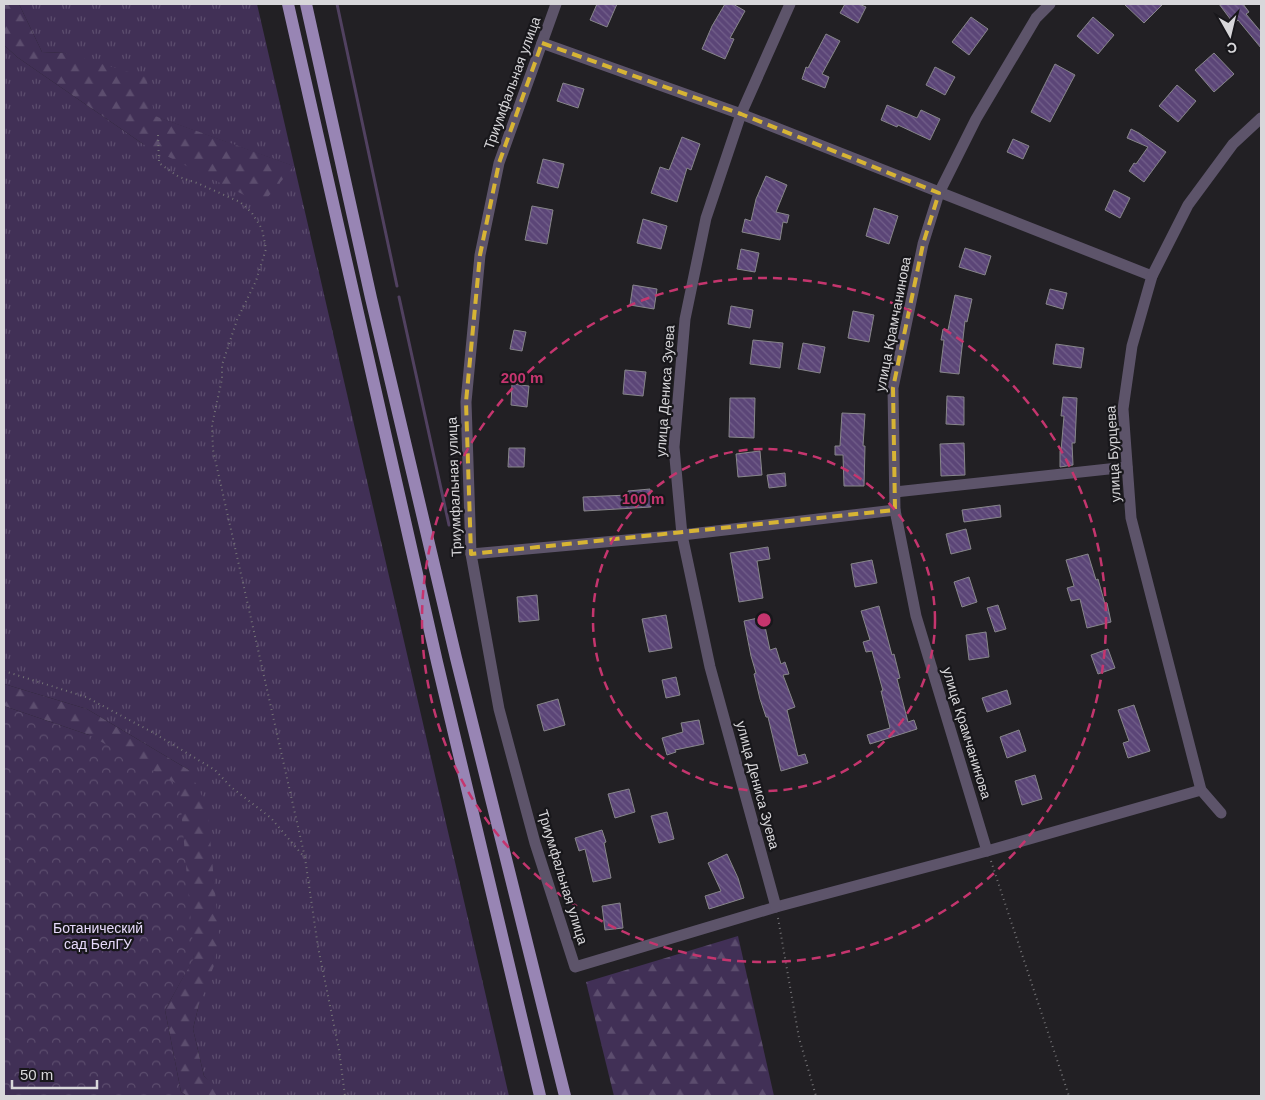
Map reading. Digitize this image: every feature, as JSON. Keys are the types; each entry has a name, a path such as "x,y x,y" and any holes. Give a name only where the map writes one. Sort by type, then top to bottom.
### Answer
{"main road":[{"path":"288,4 437,662 540,1096"},
{"path":"306,4 370,298 565,1096"}],"street":[{"name":"Триумфальная улица","path":"556,4 499,163 480,255 466,402 471,554 499,709 535,843 575,967 776,907"},
{"name":"улица Дениса Зуева","path":"776,907 710,667 682,535 674,447 686,319 706,218 741,114 790,4"},
{"name":"улица Крамчанинова","path":"987,851 916,616 895,510 893,388 923,244 939,193 976,119 1036,18 1050,4"},
{"path":"542,43 741,114 1152,276"},
{"name":"улица Бурцева","path":"1201,790 1131,518 1123,409 1132,346 1152,276 1188,205 1233,144 1261,118"},
{"path":"895,492 1128,467"},
{"path":"471,554 682,535 895,510"},
{"path":"776,907 987,851 1201,790 1221,813"}],"path":[{"path":"158,136 159,163 179,177 240,202 252,213 262,230 266,249 256,281 237,320 222,365 222,379 212,425 213,450 305,858 318,948 339,1050 345,1096"},
{"path":"4,671 86,697 152,732 215,770 231,787 271,818 305,858"},
{"path":"987,851 1069,1096"},
{"path":"776,907 799,1038 816,1096"}],"highlighted area":[{"path":"542,43 741,114 939,193 923,244 893,388 895,510 471,554 466,402 480,255 499,163"}],"green space":[{"path":"4,4 19,4 42,52 65,53 146,77 155,116 294,166 262,204 143,144 17,57 4,45"},
{"path":"19,4 257,4 509,1096 224,1095 204,1076 193,1029 199,1004 189,770 87,709 4,684 4,45 17,57 143,144 293,166 154,116 65,53 42,52"},
{"path":"4,684 87,709 189,770 207,806 219,934 215,963 199,1004 193,1029 204,1076 228,1096 187,1096 181,1092 165,1010 194,957 89,735 4,706"},
{"name":"Ботанический сад БелГУ","path":"4,706 89,735 179,785 194,958 165,1010 181,1092 187,1096 4,1096"},
{"path":"738,936 774,1096 614,1096 586,982"}],"building":[{"path":"597,4 617,4 607,27 590,20"},
{"path":"725,4 733,4 745,11 730,38 734,39 725,59 702,49 712,26"},
{"path":"845,4 859,4 866,7 858,23 840,13"},
{"path":"1124,4 1163,4 1144,23"},
{"path":"1219,4 1243,4 1249,12 1246,14 1261,32 1261,48 1238,20 1234,24"},
{"path":"971,17 988,29 969,55 952,42"},
{"path":"1093,17 1114,35 1098,54 1077,36"},
{"path":"826,34 840,41 822,74 829,77 825,88 802,79 806,67 808,68"},
{"path":"1214,53 1234,74 1214,92 1195,70"},
{"path":"1055,64 1075,75 1050,122 1031,112"},
{"path":"935,67 955,77 945,95 926,85"},
{"path":"563,83 584,89 578,108 557,101"},
{"path":"1177,85 1196,101 1178,122 1159,106"},
{"path":"887,105 917,118 921,110 940,119 930,140 898,125 897,127 881,120"},
{"path":"1131,129 1166,152 1144,182 1129,171 1148,147 1127,138"},
{"path":"682,137 700,144 691,170 687,168 677,202 651,193 660,167 669,170"},
{"path":"1013,139 1029,146 1023,159 1007,152"},
{"path":"543,159 564,164 558,188 537,183"},
{"path":"766,176 787,185 776,212 789,215 787,223 783,222 780,240 742,232 745,219 751,221 756,199"},
{"path":"1114,190 1130,198 1120,218 1105,210"},
{"path":"532,206 553,210 547,244 525,240"},
{"path":"874,208 898,216 889,244 866,236"},
{"path":"643,219 667,226 661,249 637,243"},
{"path":"965,248 991,256 985,275 959,267"},
{"path":"741,249 759,253 755,272 737,269"},
{"path":"633,285 657,289 654,309 630,305"},
{"path":"1050,289 1067,293 1063,309 1046,304"},
{"path":"955,295 972,299 967,322 965,321 959,374 940,372 944,340 941,340 943,329 948,330"},
{"path":"731,306 753,310 750,328 728,324"},
{"path":"853,311 874,315 869,342 848,338"},
{"path":"514,330 526,332 522,351 510,349"},
{"path":"753,340 783,343 780,368 750,364"},
{"path":"803,343 825,347 820,373 798,369"},
{"path":"1056,344 1084,348 1081,368 1053,364"},
{"path":"625,370 646,372 643,396 623,394"},
{"path":"512,384 529,386 527,407 511,405"},
{"path":"947,396 964,397 964,425 946,424"},
{"path":"1063,397 1077,398 1075,443 1072,443 1073,465 1060,467 1064,416 1061,416"},
{"path":"730,398 755,398 754,438 729,437"},
{"path":"842,413 865,414 863,446 865,446 864,486 844,486 843,455 835,455 835,446 840,446"},
{"path":"964,443 965,475 941,476 940,444"},
{"path":"509,448 525,448 524,467 508,467"},
{"path":"760,451 762,475 738,477 736,454"},
{"path":"785,473 786,486 769,488 767,475"},
{"path":"650,489 651,507 584,511 583,497 628,495 628,491"},
{"path":"1000,505 1001,517 964,522 962,510"},
{"path":"966,529 971,549 951,554 946,534"},
{"path":"768,547 770,559 757,561 763,598 739,602 730,553"},
{"path":"1088,554 1105,604 1107,603 1111,622 1087,628 1080,599 1071,601 1067,588 1074,586 1066,560"},
{"path":"872,560 877,583 855,587 851,564"},
{"path":"969,577 977,602 962,607 954,582"},
{"path":"537,595 539,620 519,622 517,597"},
{"path":"998,605 1006,629 995,632 987,608"},
{"path":"879,606 900,678 897,679 908,722 914,720 917,729 870,744 867,735 890,728 881,691 883,691 872,651 866,652 863,642 870,640 861,611"},
{"path":"666,615 672,648 649,652 642,619"},
{"path":"763,617 770,650 776,648 781,664 785,662 789,674 783,675 795,707 787,710 798,756 805,754 808,763 781,771 768,717 766,717 760,699 744,621"},
{"path":"986,632 989,657 969,660 966,635"},
{"path":"1108,649 1115,668 1098,674 1091,655"},
{"path":"676,677 680,695 666,698 662,680"},
{"path":"1007,690 1011,704 987,712 982,698"},
{"path":"558,699 565,725 544,731 537,705"},
{"path":"1134,705 1150,751 1128,758 1123,743 1129,741 1118,710"},
{"path":"699,720 704,744 675,750 676,752 667,755 662,738 683,732 681,723"},
{"path":"1019,730 1026,751 1007,758 1000,737"},
{"path":"1035,775 1042,799 1022,805 1015,781"},
{"path":"629,789 635,812 615,818 608,794"},
{"path":"667,812 674,839 659,843 651,816"},
{"path":"602,830 606,842 604,843 611,878 593,882 585,849 579,851 575,838"},
{"path":"727,854 738,878 744,898 709,909 705,896 721,891 708,863"},
{"path":"620,903 623,928 605,930 602,906"}],"waterway":[{"path":"337,4 397,286"},
{"path":"399,297 449,525"}]}
